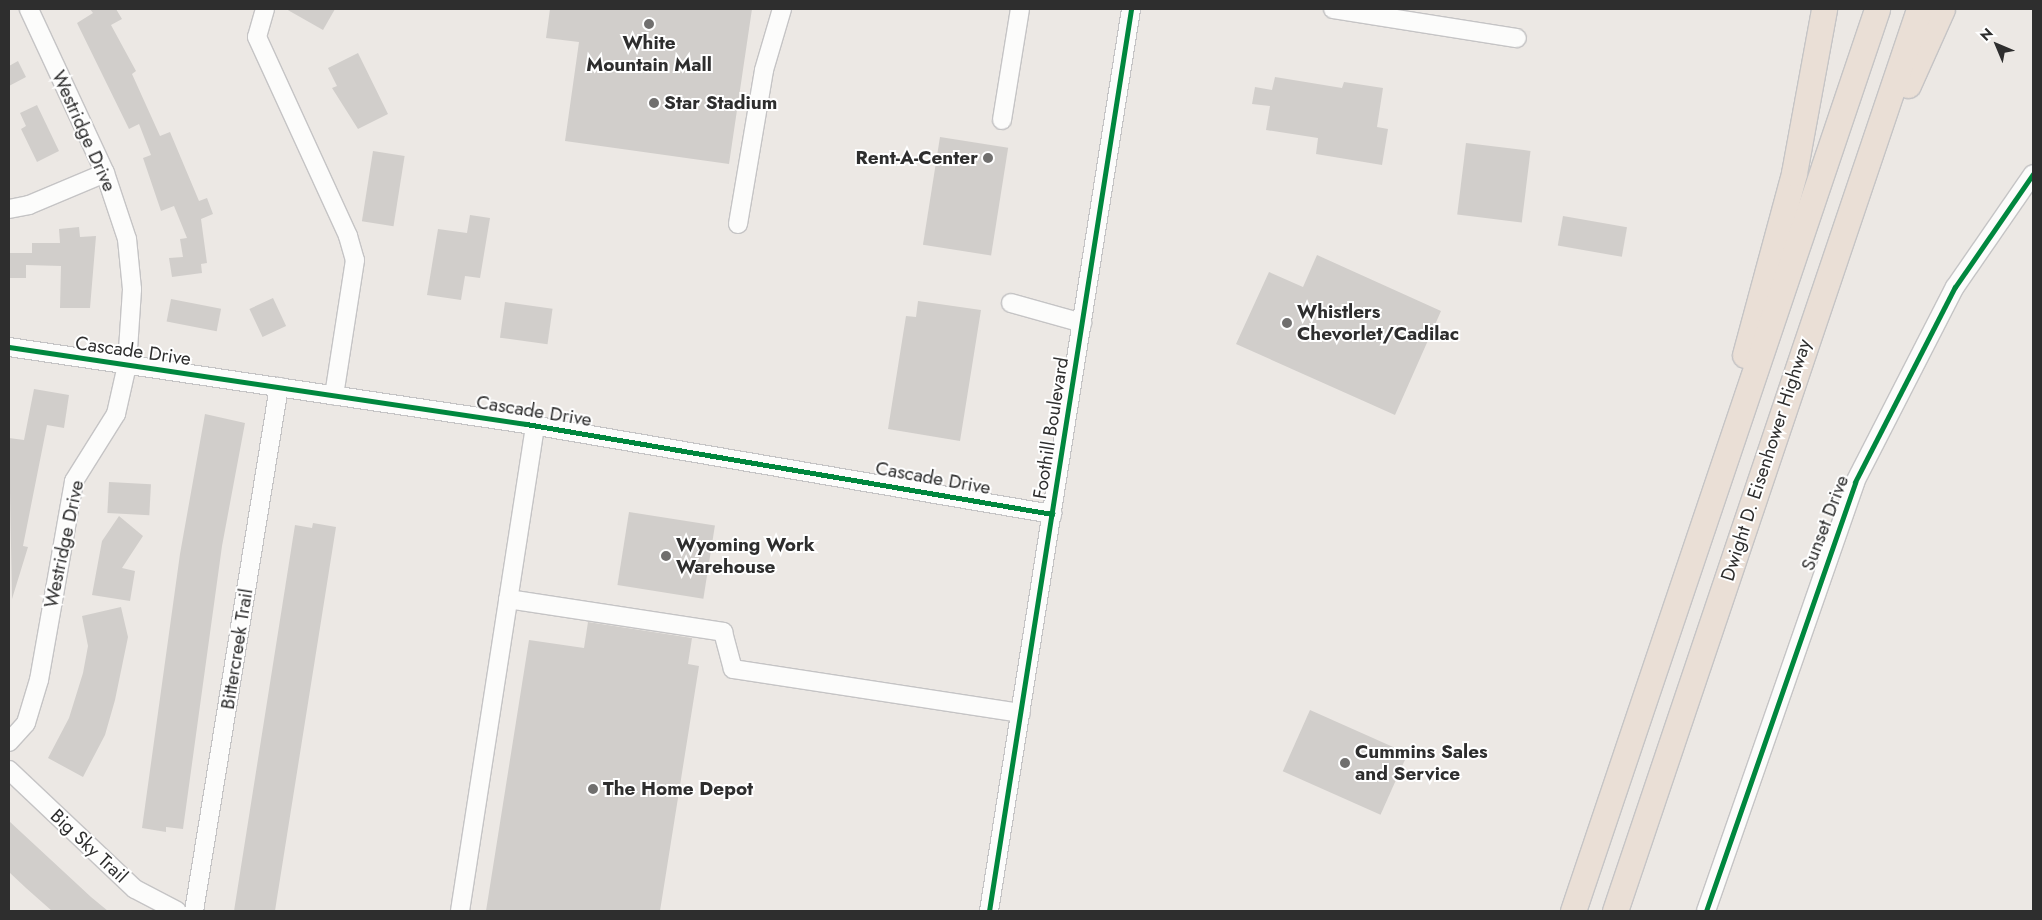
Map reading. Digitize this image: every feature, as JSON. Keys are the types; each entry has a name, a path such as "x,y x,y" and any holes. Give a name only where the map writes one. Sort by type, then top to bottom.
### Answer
{"highway":[{"path":"1677,606 1794,173 1824,9"},
{"name":"Dwight D. Eisenhower Highway","path":"1573,911 1877,9"},
{"name":"Dwight D. Eisenhower Highway","path":"1615,911 1761,473 1919,9"},
{"path":"1761,473 1910,82 1942,9"}],"street":[{"name":"Westridge Drive","path":"9,742 26,723 39,680 74,481 116,414 127,365 132,289 127,239 105,173 30,9"},
{"path":"265,9 257,37 348,236 355,260 334,395"},
{"path":"738,224 764,70 782,9"},
{"path":"1002,120 1020,9"},
{"name":"Foothill Boulevard","path":"989,911 1131,9"},
{"path":"1333,9 1517,38"},
{"path":"9,209 29,205 105,173"},
{"name":"Sunset Drive","path":"1706,911 1856,482 1955,287 2033,174"},
{"path":"1012,303 1082,323"},
{"name":"Cascade Drive","path":"9,347 535,426 1052,514"},
{"name":"Bittercreek Trail","path":"194,911 279,387"},
{"path":"460,911 535,426"},
{"path":"508,599 723,632 733,669 1021,713"},
{"name":"Big Sky Trail","path":"9,770 135,889 178,911"}],"building":[{"path":"90,9 116,9 122,19 111,25 136,71 132,74 160,136 170,132 199,201 207,198 213,214 201,219 207,263 201,264 202,273 172,277 169,258 183,257 180,239 187,238 174,206 161,211 143,158 151,155 139,124 129,129 77,23 93,13"},
{"path":"286,9 335,9 323,30"},
{"name":"Star Stadium","path":"550,9 752,9 729,164 565,141 579,42 546,38"},
{"path":"358,53 388,114 358,129 332,88 337,86 328,68"},
{"path":"18,61 26,77 9,86 9,66"},
{"path":"1275,77 1342,88 1344,82 1383,88 1377,127 1388,129 1382,165 1316,154 1318,138 1266,130 1270,106 1252,104 1255,87 1272,90"},
{"path":"37,105 59,151 37,162 21,129 26,126 20,113"},
{"path":"940,137 1008,148 991,255 923,245"},
{"path":"1466,143 1531,151 1522,222 1457,214"},
{"path":"373,151 405,156 393,226 362,221"},
{"path":"470,215 490,218 480,278 465,276 461,300 427,295 438,229 467,233"},
{"path":"1563,216 1627,227 1622,257 1558,246"},
{"path":"79,227 80,237 96,236 90,308 60,308 61,266 26,265 26,278 9,278 9,253 32,253 32,243 60,243 59,229"},
{"path":"1317,255 1441,311 1395,415 1236,344 1269,272 1303,287"},
{"path":"273,298 286,326 263,337 249,309"},
{"path":"171,299 221,309 217,331 167,322"},
{"path":"918,301 981,310 960,441 888,429 906,316 916,317"},
{"path":"505,302 553,309 548,344 500,338"},
{"path":"34,389 69,395 64,428 47,425 23,546 28,547 12,599 9,438 24,440"},
{"path":"205,414 245,423 222,546 183,829 166,827 166,832 142,828 180,554"},
{"path":"109,482 151,484 149,515 107,513"},
{"name":"Wyoming Work Warehouse","path":"629,512 715,526 703,599 617,585"},
{"path":"119,516 143,536 122,568 135,571 130,601 92,595 102,541"},
{"path":"313,523 336,527 275,911 234,911 295,525 312,528"},
{"path":"121,607 128,637 115,700 105,735 83,777 48,758 69,718 83,673 88,646 82,616"},
{"name":"The Home Depot","path":"588,622 692,638 688,664 699,666 660,911 486,911 529,640 584,648"},
{"name":"Cummins Sales and Service","path":"1310,710 1408,754 1380,815 1283,771"},
{"path":"9,821 108,911 52,911 26,888 9,872"}],"cycle path":[{"path":"989,911 1131,9"},
{"path":"1706,911 1855,482 1955,287 2033,174"},
{"path":"9,347 526,424 1052,514"}],"place":[{"name":"White Mountain Mall","path":"649,24"},
{"name":"Star Stadium","path":"654,103"},
{"name":"Rent-A-Center","path":"988,158"},
{"name":"Whistlers Chevorlet/Cadilac","path":"1287,323"},
{"name":"Wyoming Work Warehouse","path":"666,556"},
{"name":"Cummins Sales and Service","path":"1345,763"},
{"name":"The Home Depot","path":"593,789"}]}
